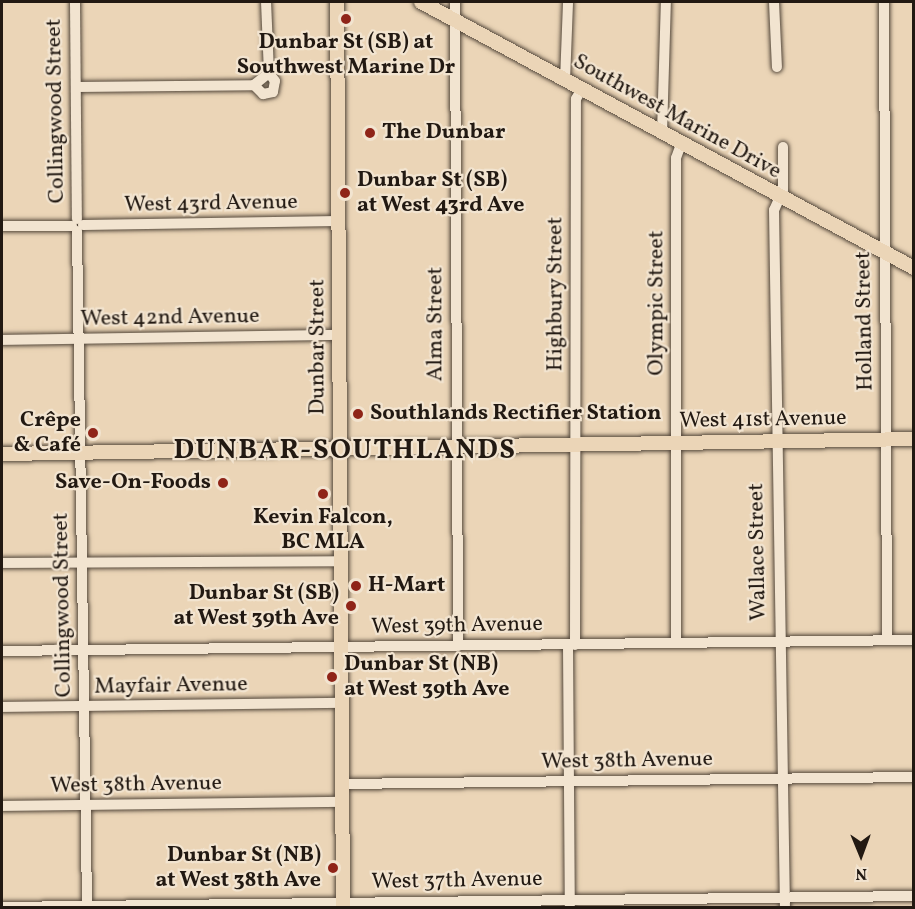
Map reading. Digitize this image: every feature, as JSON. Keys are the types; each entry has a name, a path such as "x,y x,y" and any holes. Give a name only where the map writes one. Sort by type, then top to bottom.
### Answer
{"main road":[{"name":"Dunbar Street","path":"337,2 343,905"},
{"name":"Southwest Marine Drive","path":"420,2 914,268"},
{"name":"West 41st Avenue","path":"2,454 914,439"}],"street":[{"name":"Collingwood Street","path":"75,2 87,907"},
{"path":"254,85 263,94 273,92 274,81 269,73 266,2"},
{"name":"Alma Street","path":"455,2 458,646"},
{"path":"566,81 568,2"},
{"path":"662,133 666,2"},
{"path":"774,2 777,68"},
{"name":"Holland Street","path":"884,2 887,640"},
{"path":"76,87 254,85 269,73"},
{"name":"Highbury Street","path":"570,904 567,781 576,444 576,99 581,90"},
{"name":"Olympic Street","path":"676,643 676,158 681,144"},
{"name":"Wallace Street","path":"783,147 780,197 774,210 775,441 785,902"},
{"name":"West 43rd Avenue","path":"2,226 338,221"},
{"name":"West 42nd Avenue","path":"2,340 339,335"},
{"path":"2,563 339,561"},
{"name":"West 39th Avenue","path":"2,651 914,640"},
{"name":"Mayfair Avenue","path":"2,707 341,703"},
{"name":"West 38th Avenue","path":"342,784 914,777"},
{"name":"West 38th Avenue","path":"2,806 342,802"},
{"name":"West 37th Avenue","path":"2,907 785,902 914,896"}],"place":[{"name":"Dunbar St (SB) at Southwest Marine Dr","path":"346,19"},
{"name":"The Dunbar","path":"370,133"},
{"name":"Dunbar St (SB) at West 43rd Ave","path":"345,193"},
{"name":"Southlands Rectifier Station","path":"358,414"},
{"name":"Crêpe & Café","path":"93,433"},
{"name":"Save-On-Foods","path":"223,483"},
{"name":"Kevin Falcon, BC MLA","path":"323,494"},
{"name":"H-Mart","path":"356,586"},
{"name":"Dunbar St (SB) at West 39th Ave","path":"351,606"},
{"name":"Dunbar St (NB) at West 39th Ave","path":"332,677"},
{"name":"Dunbar St (NB) at West 38th Ave","path":"333,868"}],"district":[{"name":"DUNBAR-SOUTHLANDS","path":"345,451"}]}
